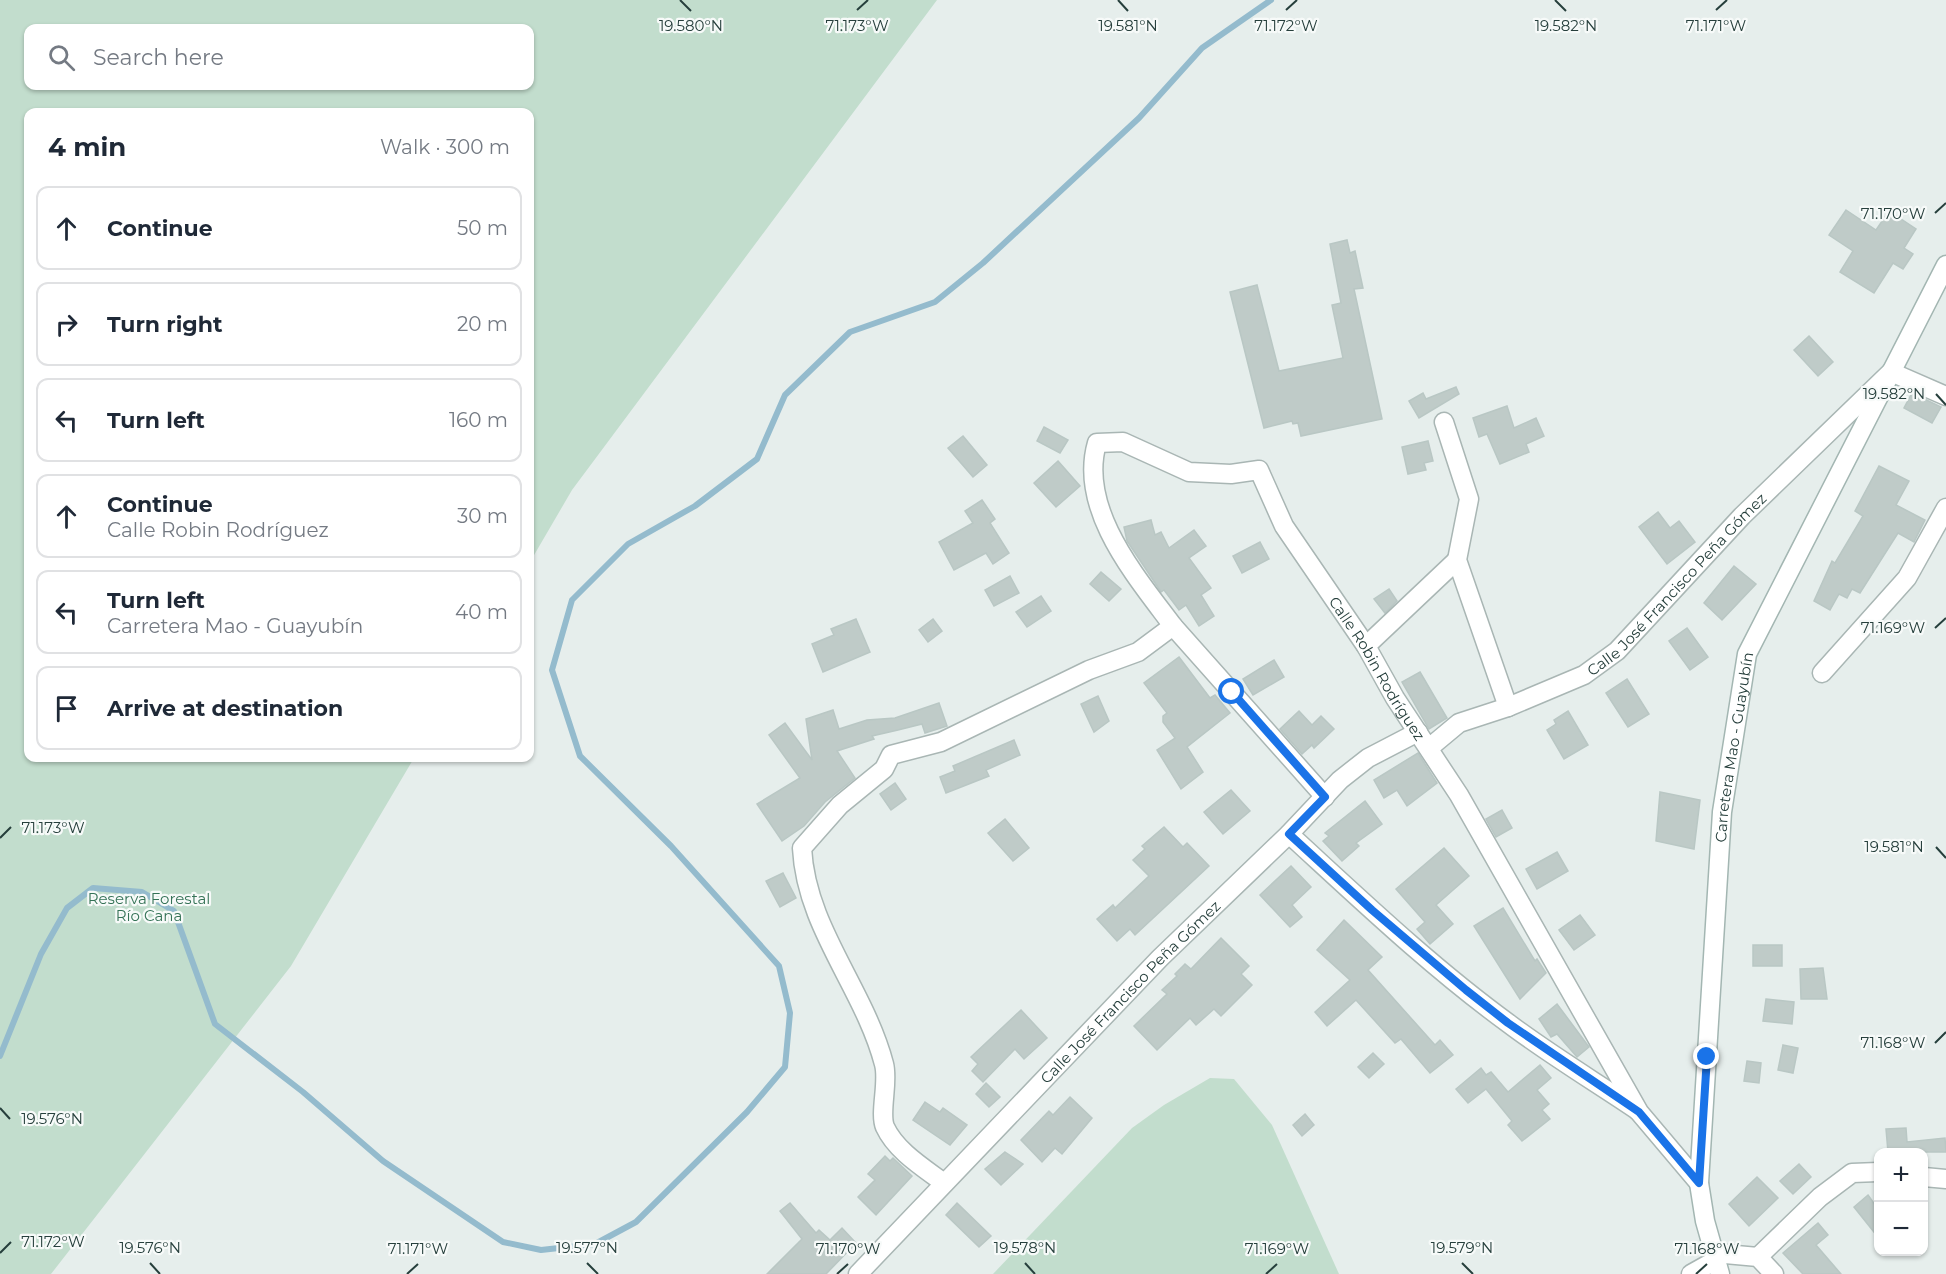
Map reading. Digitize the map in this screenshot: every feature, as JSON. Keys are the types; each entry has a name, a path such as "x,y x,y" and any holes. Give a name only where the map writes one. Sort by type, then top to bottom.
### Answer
{"street":[{"name":"Carretera Mao - Guayubín","path":"1717,1262 1705,1221 1699,1183 1722,812 1747,654 1946,266"},
{"path":"1891,372 1946,396"},
{"name":"Calle José Francisco Peña Gómez","path":"1429,748 1459,723 1508,707 1584,675 1617,651 1742,516 1891,372"},
{"path":"1444,422 1469,499 1457,560 1508,707"},
{"name":"Calle Robin Rodríguez","path":"1173,626 1117,546 1095,497 1091,464 1096,442 1123,442 1189,471 1231,474 1259,470 1284,526 1366,646 1429,748 1550,952 1639,1112 1699,1183"},
{"path":"1822,673 1907,578 1946,508"},
{"path":"1366,646 1457,560"},
{"path":"944,1184 894,1143 884,1125 885,1066 865,1010 813,908 803,874 802,848 840,805 884,769 891,754 941,742 1089,670 1138,651 1173,626 1325,797"},
{"name":"Calle José Francisco Peña Gómez","path":"858,1274 1160,958 1289,834 1340,780 1368,758 1418,732"},
{"path":"1289,834 1372,910 1466,990 1508,1023 1639,1112"},
{"path":"1691,1274 1717,1262 1758,1257 1821,1197 1852,1173 1874,1172"},
{"path":"1928,1177 1946,1179"},
{"path":"1758,1257 1774,1274"}],"green space":[{"name":"Reserva Forestal Río Cana","path":"0,0 937,0 572,490 534,555 534,108 24,108 24,762 412,762 291,966 51,1274 0,1274"},
{"path":"1210,1078 1234,1079 1272,1125 1339,1274 993,1274 1132,1128 1164,1105"}],"building":[{"path":"1846,210 1876,230 1889,211 1916,229 1904,248 1913,254 1903,269 1893,263 1874,293 1840,272 1853,251 1829,235"},
{"path":"1347,240 1350,253 1355,251 1363,288 1354,289 1382,419 1301,436 1298,423 1293,424 1292,421 1264,428 1230,292 1257,285 1279,371 1343,358 1332,305 1341,303 1330,244"},
{"path":"1809,336 1833,362 1818,376 1794,350"},
{"path":"1456,387 1459,394 1419,418 1409,401 1423,393 1426,399"},
{"path":"1912,393 1941,407 1932,423 1904,408"},
{"path":"1507,406 1514,428 1536,418 1544,436 1526,444 1529,452 1500,464 1487,434 1479,437 1473,418"},
{"path":"1044,427 1068,440 1060,453 1037,441"},
{"path":"963,436 987,465 973,477 948,448"},
{"path":"1428,441 1433,461 1424,463 1426,470 1408,474 1402,447"},
{"path":"1058,461 1080,486 1056,507 1034,483"},
{"path":"1879,466 1909,481 1896,505 1925,520 1914,542 1898,533 1860,593 1852,589 1847,598 1839,594 1830,610 1814,601 1832,561 1835,563 1863,516 1855,511"},
{"path":"982,500 995,519 990,523 1009,553 993,564 986,553 954,570 939,542 973,523 965,511"},
{"path":"1658,512 1670,528 1679,521 1695,542 1667,564 1639,527"},
{"path":"1151,520 1155,535 1161,532 1169,548 1194,530 1206,546 1189,558 1211,588 1201,595 1214,616 1199,626 1186,605 1179,610 1164,590 1161,592 1127,541 1124,527"},
{"path":"1260,542 1269,559 1242,573 1233,556"},
{"path":"1734,566 1756,584 1722,620 1704,603"},
{"path":"1101,572 1121,589 1109,601 1090,584"},
{"path":"1010,576 1019,593 994,606 985,590"},
{"path":"1389,589 1397,601 1385,613 1374,599"},
{"path":"1041,596 1051,611 1027,627 1016,612"},
{"path":"856,619 870,652 823,672 812,644 834,635 831,629"},
{"path":"933,619 942,631 928,642 919,630"},
{"path":"1687,628 1708,657 1690,670 1669,641"},
{"path":"1179,657 1210,698 1215,695 1230,713 1187,747 1203,772 1181,789 1157,750 1175,738 1163,722 1163,716 1167,713 1144,683"},
{"path":"1274,660 1284,677 1253,695 1243,679"},
{"path":"1420,672 1447,718 1429,729 1402,682"},
{"path":"1627,679 1649,714 1628,727 1606,693"},
{"path":"1098,696 1109,721 1094,732 1081,704"},
{"path":"939,703 947,726 925,733 922,724 872,736 874,739 837,751 855,778 825,802 804,826 782,841 757,804 800,778 769,735 785,723 812,760 806,719 833,710 839,729 867,720 895,718"},
{"path":"1299,711 1312,725 1321,716 1334,729 1314,748 1312,745 1302,754 1280,729"},
{"path":"1568,711 1588,745 1564,759 1547,730 1556,724 1554,720"},
{"path":"1014,740 1020,755 986,770 989,776 946,793 940,777 955,771 953,766"},
{"path":"1418,753 1437,783 1407,806 1397,790 1384,798 1374,780"},
{"path":"895,783 906,799 891,810 880,794"},
{"path":"1231,790 1250,811 1223,834 1204,812"},
{"path":"1660,792 1700,800 1694,849 1656,841"},
{"path":"1365,801 1382,824 1356,843 1359,846 1342,861 1323,841 1329,836 1325,833"},
{"path":"1502,810 1512,828 1496,837 1486,819"},
{"path":"1005,819 1029,848 1013,861 988,833"},
{"path":"1164,827 1183,847 1187,843 1209,866 1135,935 1130,929 1117,941 1097,919 1113,905 1115,908 1149,876 1133,860 1145,849 1142,846"},
{"path":"1444,848 1469,876 1436,905 1453,924 1430,944 1417,929 1425,922 1396,889"},
{"path":"1557,852 1568,871 1537,889 1526,869"},
{"path":"1291,866 1311,887 1292,905 1302,917 1290,927 1260,895"},
{"path":"783,873 796,898 780,907 766,881"},
{"path":"1503,908 1535,961 1537,959 1546,973 1520,999 1474,926"},
{"path":"1580,915 1595,935 1574,950 1559,930"},
{"path":"1344,920 1382,957 1368,970 1435,1045 1440,1040 1453,1055 1430,1073 1401,1039 1395,1043 1356,1000 1327,1026 1315,1012 1350,980 1317,950"},
{"path":"1221,938 1249,966 1241,974 1252,985 1221,1016 1214,1009 1196,1025 1190,1018 1157,1050 1134,1026 1167,994 1162,990 1177,976 1175,974 1185,964 1191,969"},
{"path":"1753,945 1782,945 1782,966 1753,966"},
{"path":"1823,968 1827,999 1801,999 1800,969"},
{"path":"1766,999 1794,1002 1792,1024 1763,1021"},
{"path":"1557,1004 1589,1047 1577,1057 1557,1034 1551,1037 1539,1019"},
{"path":"1021,1010 1047,1038 1024,1059 1015,1049 983,1082 972,1071 978,1064 971,1057"},
{"path":"1783,1045 1798,1048 1793,1073 1778,1070"},
{"path":"1373,1053 1384,1064 1369,1078 1358,1067"},
{"path":"1747,1061 1761,1063 1759,1083 1744,1081"},
{"path":"1540,1065 1551,1078 1537,1090 1549,1104 1542,1110 1550,1119 1522,1141 1508,1125 1512,1121 1486,1089 1468,1103 1456,1089 1481,1068 1486,1075 1491,1072 1508,1092"},
{"path":"986,1083 1000,1097 989,1107 976,1094"},
{"path":"1070,1097 1092,1118 1062,1154 1055,1148 1042,1162 1021,1140 1049,1111 1053,1115"},
{"path":"925,1102 940,1112 943,1108 967,1125 950,1145 913,1120"},
{"path":"1305,1114 1314,1125 1302,1136 1293,1125"},
{"path":"1906,1128 1907,1142 1945,1138 1946,1152 1928,1152 1928,1148 1888,1148 1886,1129"},
{"path":"1005,1152 1023,1164 1001,1185 985,1169"},
{"path":"885,1156 890,1161 893,1158 912,1176 876,1215 858,1197 875,1180 868,1174"},
{"path":"1799,1164 1811,1177 1793,1194 1780,1181"},
{"path":"1757,1177 1778,1198 1749,1226 1729,1204"},
{"path":"1868,1195 1874,1203 1874,1232 1854,1207"},
{"path":"790,1203 816,1233 819,1230 830,1240 842,1228 856,1243 826,1274 767,1274 802,1239 780,1211"},
{"path":"957,1203 991,1236 979,1247 946,1215"},
{"path":"1818,1223 1828,1235 1816,1245 1841,1274 1803,1274 1783,1253"}],"waterway":[{"path":"0,1056 41,954 67,908 93,888 142,892 174,911 215,1024 303,1092 383,1161 503,1242 541,1250 595,1244 636,1222 747,1112 785,1067 790,1013 779,966 671,846 580,756 552,670 572,600 628,544 695,506 757,459 785,395 850,332 935,302 983,263 1139,118 1202,48 1271,0"}],"route":[{"path":"1232,692 1287,757 1325,797 1289,834 1372,910 1466,990 1508,1023 1639,1112 1699,1183 1707,1057"}]}
